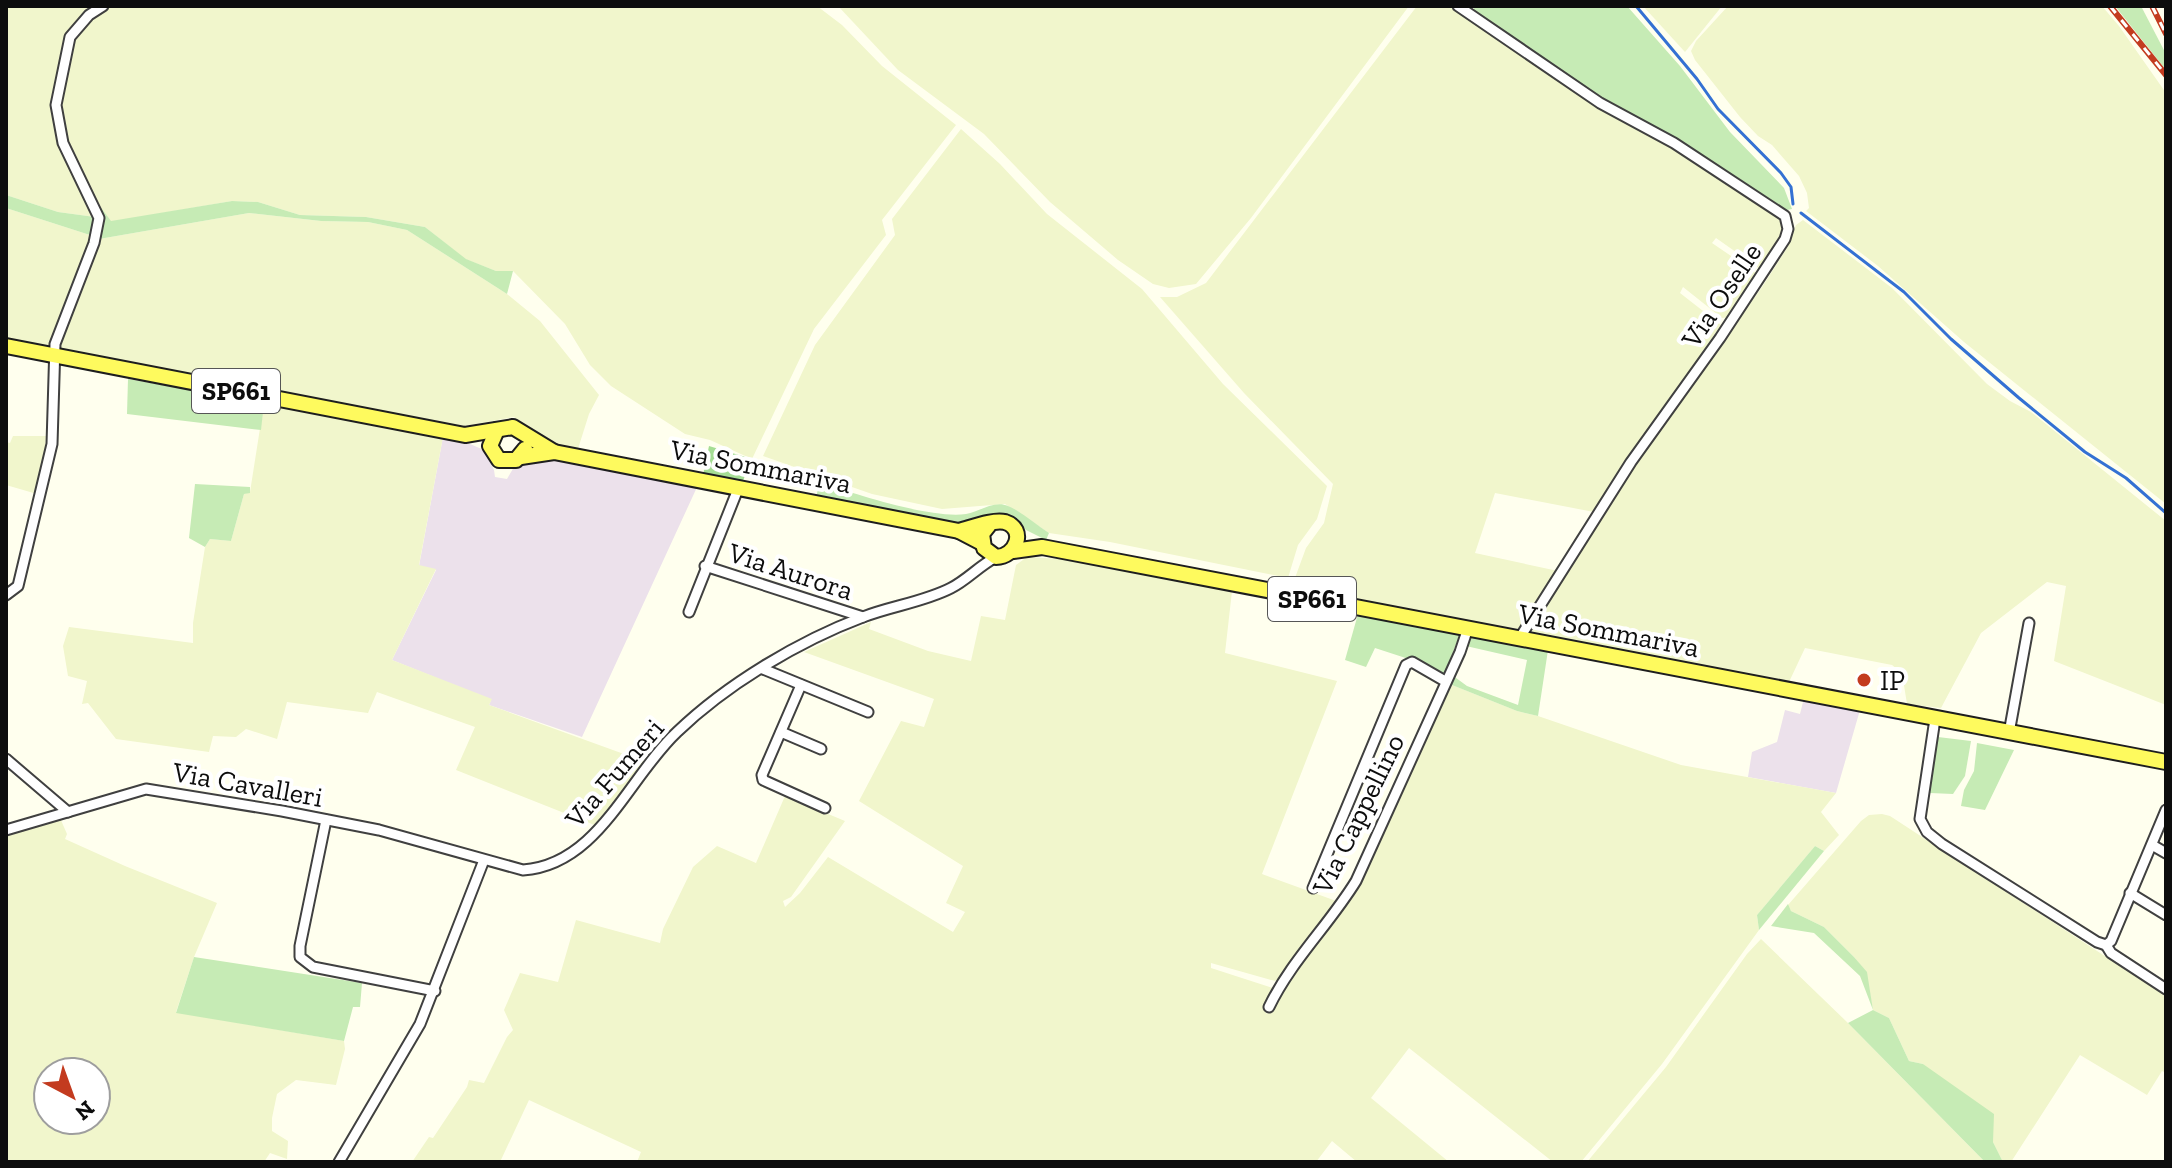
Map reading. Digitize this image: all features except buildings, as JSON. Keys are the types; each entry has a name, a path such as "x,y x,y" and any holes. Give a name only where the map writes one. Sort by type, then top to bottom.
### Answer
{"main road":[{"name":"SP661","path":"6,346 465,435 497,430"},
{"path":"508,426 523,435 525,446 521,457 505,462 491,452 490,440 497,430 508,426"},
{"name":"SP661","path":"465,435 491,452"},
{"name":"Via Sommariva","path":"523,435 554,452 959,531 987,549"},
{"name":"Via Sommariva","path":"521,457 554,452"},
{"path":"1006,523 1016,532 1017,541 1008,555 987,549 982,534 990,524 1006,523"},
{"name":"Via Sommariva","path":"959,531 990,524"},
{"name":"Via Sommariva","path":"1016,532 1042,547"},
{"name":"Via Sommariva","path":"1013,551 1042,547 2166,762"}],"street":[{"path":"6,595 18,586 52,444 55,344 94,243 99,218 63,143 56,105 70,37 89,15 103,6"},
{"name":"Via Oselle","path":"1458,6 1600,103 1674,143 1785,216 1788,229 1785,239 1720,338 1631,462 1519,639"},
{"path":"689,612 738,489"},
{"name":"Via Fumeri","path":"484,860 523,870 541,869 562,861 582,846 647,764 701,710 812,639 863,617 949,589 981,565 987,549"},
{"name":"Via Aurora","path":"705,566 863,617"},
{"path":"2009,733 2029,623"},
{"name":"Via Cappellino","path":"1269,1007 1280,985 1356,881 1468,628"},
{"path":"1313,888 1406,665 1412,662 1445,681"},
{"path":"763,669 868,712"},
{"path":"801,685 762,775 763,780 825,808"},
{"path":"1935,719 1920,819 1922,826 1942,844 2106,945 2111,953 2166,989"},
{"path":"781,732 821,749"},
{"path":"6,759 68,812"},
{"name":"Via Cavalleri","path":"6,830 146,789 379,830 484,860"},
{"path":"2106,945 2111,941 2166,810"},
{"path":"326,820 300,957 313,967 435,991"},
{"path":"2152,845 2166,853"},
{"path":"339,1162 420,1024 484,860"},
{"path":"2130,893 2166,915"}],"shaded area":[{"path":"443,437 484,450 495,477 507,479 514,467 526,459 540,458 698,485 582,737 489,705 491,700 392,660 436,570 419,566"},
{"path":"1804,698 1860,710 1836,793 1748,777 1752,752 1777,742 1785,710 1800,714"}],"green space":[{"path":"6,6 95,6 73,26 64,45 53,107 95,217 58,212 6,195"},
{"path":"112,6 817,6 842,25 882,66 956,125 882,220 886,235 814,329 752,459 710,440 685,434 611,386 590,365 565,324 513,271 496,271 465,259 425,227 366,217 300,215 258,202 232,201 111,222 93,197 67,146 59,101 73,38 91,19"},
{"path":"838,6 1409,6 1251,218 1196,284 1169,288 1153,284 1118,260 1050,202 984,134 898,70"},
{"path":"1417,6 1449,6 1605,112 1665,141 1780,220 1783,227 1783,236 1760,269 1716,238 1712,243 1756,273 1757,278 1730,317 1722,318 1683,287 1680,293 1721,325 1594,512 1495,493 1475,553 1558,571 1519,631 1292,586 1306,548 1324,523 1333,484 1244,393 1160,297 1177,297 1206,283"},
{"path":"1476,6 1627,6 1680,66 1730,132 1784,188 1792,209 1787,210 1764,199 1602,100 1472,11"},
{"path":"1643,6 1722,6 1685,52"},
{"path":"1728,6 2102,6 2166,93 2166,504 1964,342 1878,266 1806,211 1809,208 1807,193 1799,176 1772,145 1758,136 1740,117 1691,51 1696,41"},
{"path":"2115,6 2141,6 2166,54 2166,70"},
{"path":"961,129 1000,164 1047,214 1142,289 1223,384 1327,486 1317,519 1298,545 1288,578 1110,542 1049,533 1005,504 942,509 872,494 763,456 815,345 895,235 892,219"},
{"path":"6,195 58,212 95,217 93,236 6,208"},
{"path":"93,197 111,221 232,201 258,202 300,215 366,217 425,227 466,259 496,271 513,271 507,294 407,230 368,222 321,221 249,213 99,239"},
{"path":"6,208 93,236 73,294 49,348 6,340"},
{"path":"249,213 321,221 368,222 407,230 507,294 540,321 599,395 589,414 577,452 544,442 514,417 464,426 60,349 58,346 99,239"},
{"path":"1803,220 1892,288 1987,384 2031,412 2166,521 2166,705 2054,661 2066,586 2047,582 1981,633 1941,708 1907,704 1902,673 1892,665 1805,648 1789,682 1532,634 1533,626 1644,452 1762,287 1787,248 1796,225"},
{"path":"128,379 264,403 261,430 127,414"},
{"path":"264,403 443,437 419,565 436,569 392,660 492,699 489,705 646,762 597,826 456,770 475,727 377,692 368,713 287,702 277,739 246,729 236,737 213,736 209,752 116,739 88,703 82,704 87,681 68,676 63,646 69,627 193,643 193,623 205,547 210,539 231,541 244,494 250,492"},
{"path":"13,436 46,436 44,465 37,494 6,485 6,442 10,443"},
{"path":"709,446 752,459 742,483 703,475"},
{"path":"820,482 933,513 966,514 992,505 1008,506 1049,533 1046,540 1026,530 1011,517 994,514 975,522 952,524 816,497"},
{"path":"195,484 250,487 250,493 244,494 231,541 210,539 205,547 189,538"},
{"path":"1027,557 1079,560 1232,591 1225,653 1337,681 1262,874 1339,902 1285,976 1275,981 1211,963 1211,968 1273,988 1275,991 1264,1010 1267,1014 1318,939 1346,906 1447,683 1517,711 1681,765 1836,793 1821,812 1839,835 1824,851 1815,846 1757,915 1759,930 1662,1064 1581,1162 1553,1162 1409,1048 1371,1098 1449,1162 1357,1162 1332,1141 1316,1162 637,1162 641,1152 529,1100 500,1162 412,1162 429,1137 433,1138 469,1080 484,1083 513,1030 504,1010 520,973 558,982 576,920 660,943 663,929 693,867 717,846 756,863 785,796 845,821 791,897 783,901 785,907 828,857 953,932 965,912 946,903 963,866 859,801 901,721 924,727 934,699 804,652 871,622 869,629 928,651 971,661 981,616 1005,620 1016,565"},
{"path":"1358,614 1460,634 1444,675 1421,663 1375,648 1366,667 1345,660"},
{"path":"1470,636 1548,650 1538,716 1517,711 1447,683 1452,675 1467,686 1518,705 1527,660 1466,646"},
{"path":"1938,737 1971,741 1965,776 1953,794 1930,793"},
{"path":"1977,743 2014,750 1985,810 1961,806 1964,790 1974,771"},
{"path":"1869,815 1890,816 2166,996 2166,1073 2162,1071 2147,1095 2080,1055 2011,1162 2003,1162 1993,1142 1923,1064 1909,1061 1889,1018 1873,1010 1866,972 1854,957 1824,927 1791,911 1788,905 1861,821"},
{"path":"60,818 67,834 65,839 217,903 194,957 176,1012 344,1041 345,1049 336,1085 296,1080 277,1094 272,1131 288,1141 287,1159 270,1153 264,1162 6,1162 6,836"},
{"path":"1815,846 1824,851 1759,930 1757,915"},
{"path":"1788,904 1791,911 1824,927 1867,972 1873,1010 1860,976 1814,933 1771,926"},
{"path":"1761,939 1985,1162 1587,1162 1666,1067"},
{"path":"194,957 362,983 360,1007 353,1007 344,1041 176,1013"},
{"path":"1873,1010 1889,1018 1909,1061 1923,1064 1994,1114 1993,1142 2003,1162 1985,1162 1848,1023"}],"waterway":[{"path":"1636,6 1718,109 1781,173 1791,187 1793,204"},
{"path":"1801,213 1904,292 1951,339 2019,398 2085,452 2126,478 2166,513"}],"railway":[{"path":"2110,6 2166,75"},
{"path":"2152,6 2166,34"}],"place":[{"name":"IP","path":"1864,680"}]}
